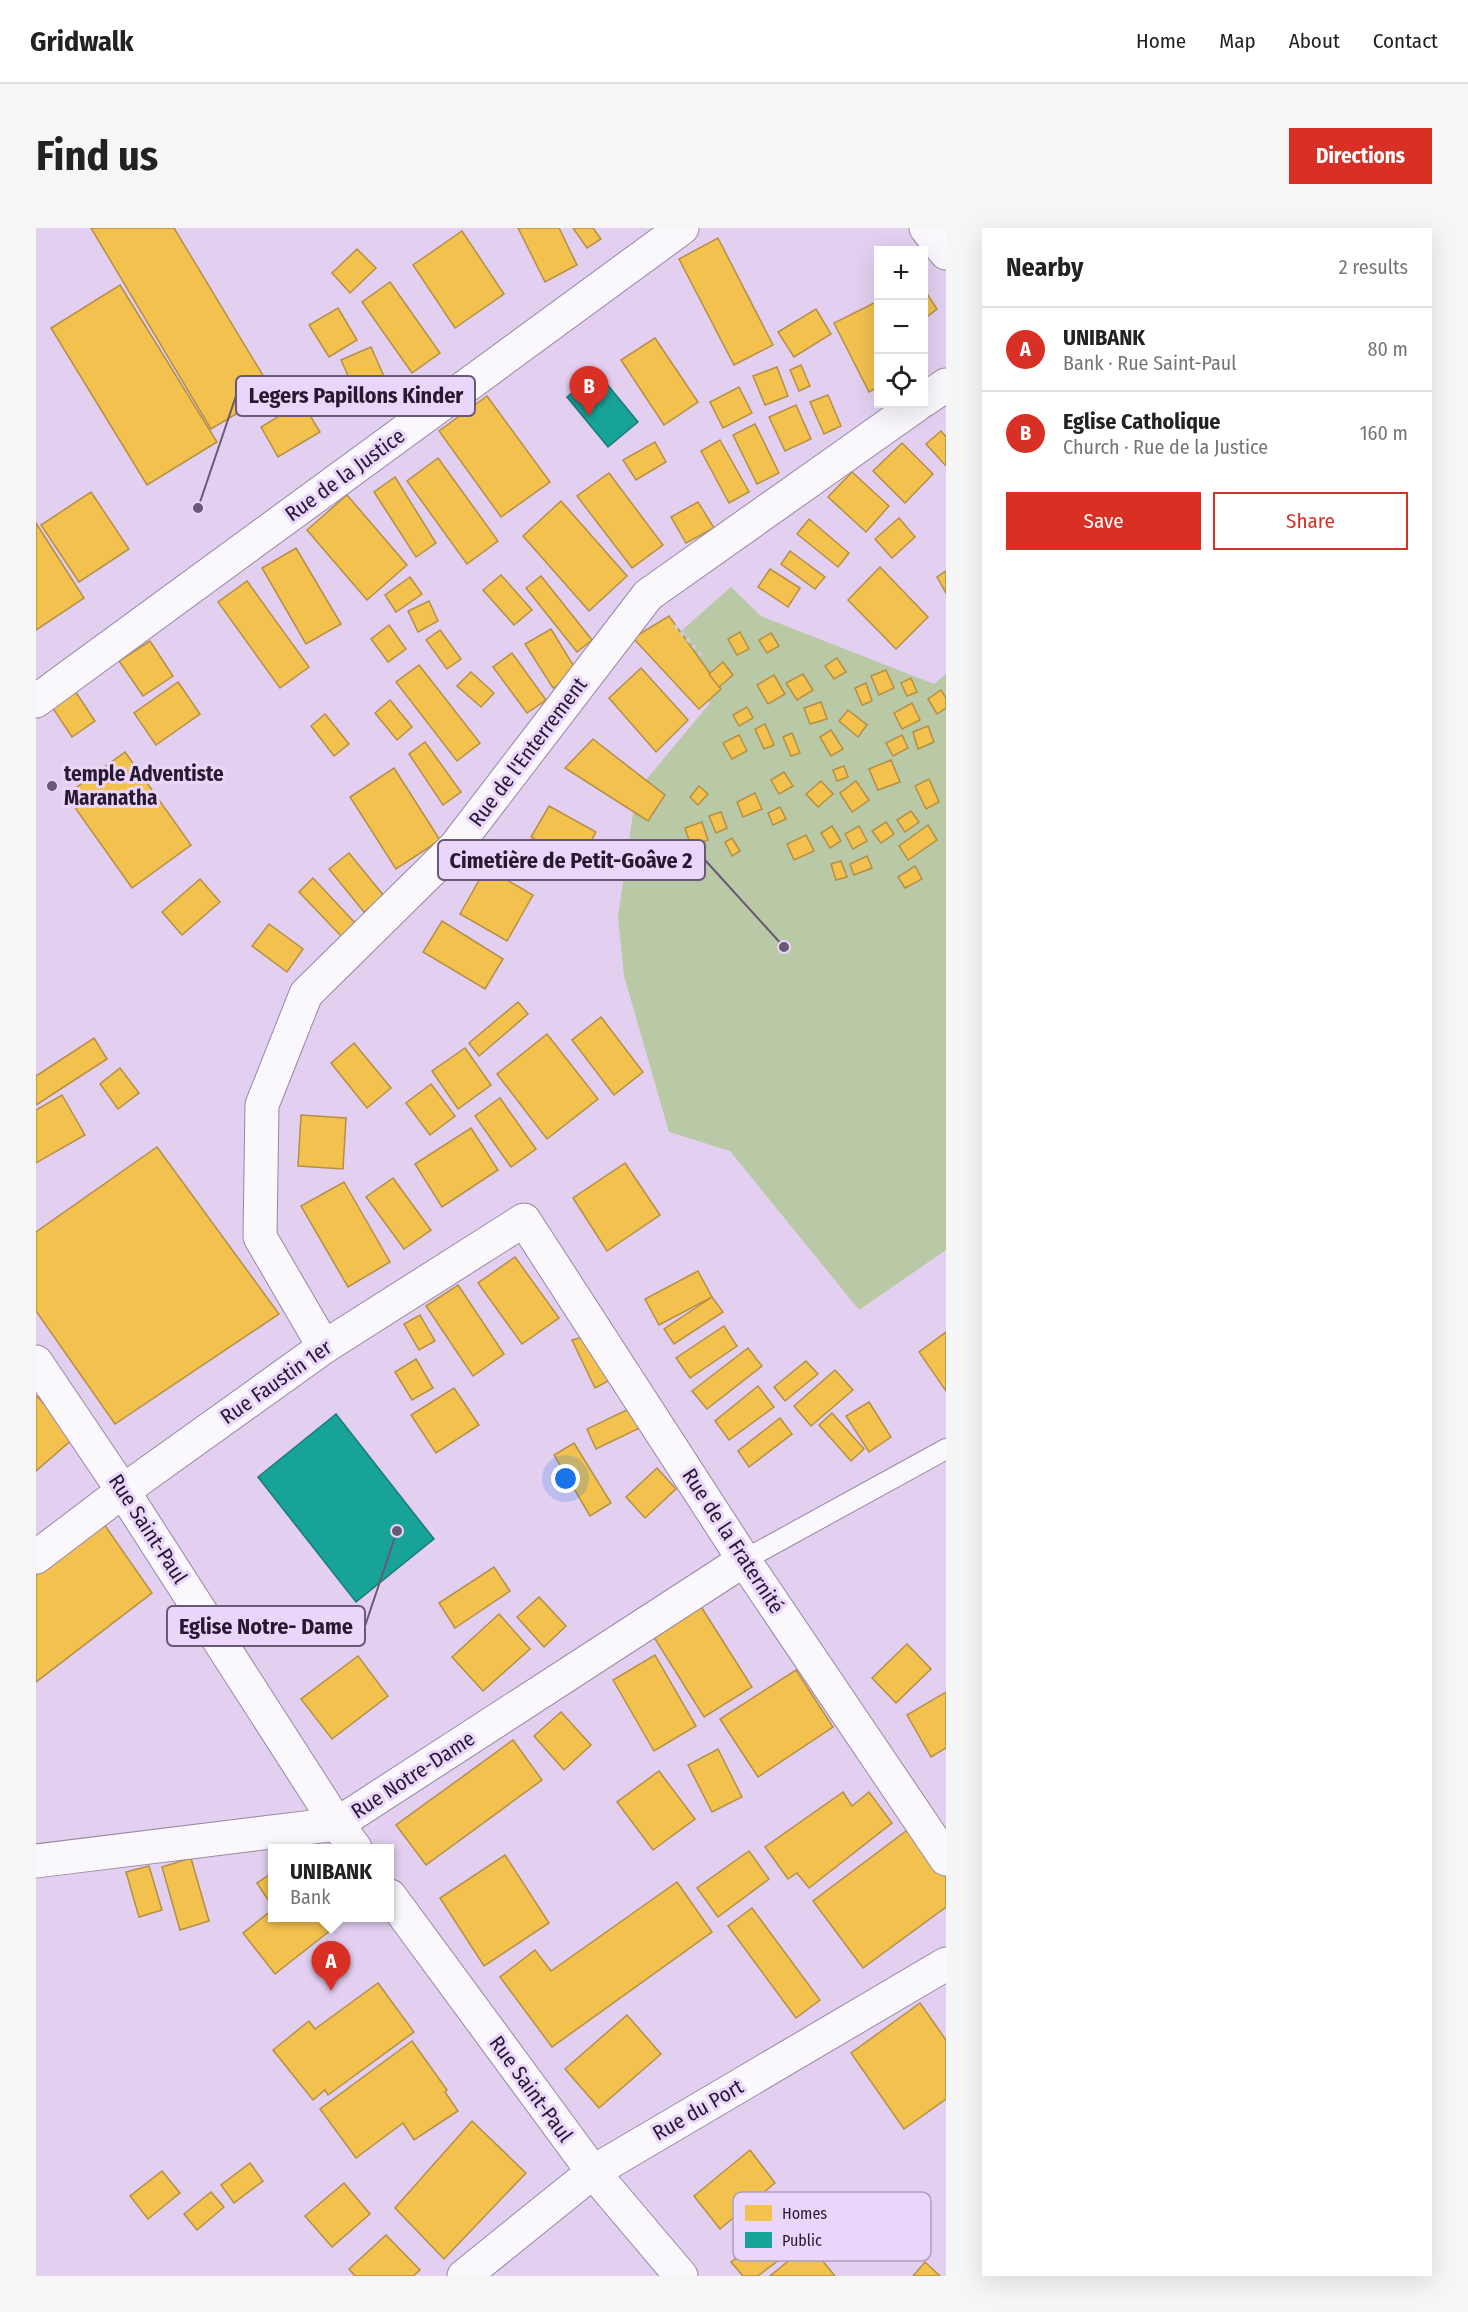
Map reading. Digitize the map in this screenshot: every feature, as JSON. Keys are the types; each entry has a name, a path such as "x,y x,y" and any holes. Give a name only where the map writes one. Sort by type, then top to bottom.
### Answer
{"street":[{"name":"Rue de la Justice","path":"36,700 682,228"},
{"path":"926,228 946,253"},
{"path":"928,397 946,384"},
{"name":"Rue de l'Enterrement","path":"324,1347 260,1237 262,1105 306,994 455,847 648,595 912,408"},
{"name":"Rue Faustin 1er","path":"36,1557 123,1491 324,1347 524,1220"},
{"name":"Rue de la Fraternité","path":"524,1220 744,1560 946,1859"},
{"name":"Rue Saint-Paul","path":"36,1362 123,1491 346,1836"},
{"name":"Rue Notre-Dame","path":"36,1861 346,1836 744,1560"},
{"name":"Rue Saint-Paul","path":"394,1901 593,2172 681,2276"},
{"name":"Rue du Port","path":"464,2276 593,2172 946,1964"}],"lane":[{"path":"744,1560 946,1449"}],"green space":[{"path":"731,587 761,616 934,684 946,674 946,1250 859,1310 730,1151 669,1132 624,976 618,917 636,792 710,703 665,645"}],"building: Homes":[{"path":"91,228 174,228 273,392 211,429"},
{"path":"518,228 559,228 577,265 545,282"},
{"path":"573,228 593,228 601,239 587,248"},
{"path":"462,231 504,294 455,328 413,265"},
{"path":"718,238 773,345 734,365 679,259"},
{"path":"357,249 376,268 350,293 332,273"},
{"path":"390,282 440,353 412,373 362,302"},
{"path":"120,285 217,442 147,485 51,328"},
{"path":"928,295 937,309 928,316"},
{"path":"874,303 874,389 869,392 834,323"},
{"path":"338,308 357,340 329,357 309,325"},
{"path":"816,309 831,334 794,357 778,332"},
{"path":"655,338 698,402 664,425 621,360"},
{"path":"371,347 387,383 357,396 341,360"},
{"path":"801,365 810,386 799,391 790,370"},
{"path":"777,367 788,396 765,405 753,376"},
{"path":"739,387 752,413 723,428 710,402"},
{"path":"828,395 841,426 824,434 810,402"},
{"path":"487,396 550,482 501,517 439,431"},
{"path":"302,402 320,432 278,457 261,427"},
{"path":"796,405 811,439 785,451 769,417"},
{"path":"755,424 779,473 757,484 733,435"},
{"path":"941,431 946,437 946,466 926,444"},
{"path":"720,440 749,492 729,503 701,451"},
{"path":"655,442 666,462 636,480 623,460"},
{"path":"902,443 933,474 905,503 873,471"},
{"path":"438,458 498,541 467,564 407,481"},
{"path":"852,472 889,506 866,532 828,497"},
{"path":"609,473 663,545 632,568 577,496"},
{"path":"395,477 436,543 416,557 374,492"},
{"path":"91,492 129,549 79,582 41,525"},
{"path":"347,495 407,565 367,600 307,530"},
{"path":"561,501 627,576 589,611 523,536"},
{"path":"698,502 714,528 686,543 671,517"},
{"path":"899,518 915,537 892,558 875,539"},
{"path":"809,519 849,553 838,567 797,534"},
{"path":"36,523 84,598 36,630"},
{"path":"296,548 341,624 306,644 262,568"},
{"path":"790,551 825,577 815,589 781,564"},
{"path":"880,567 928,617 896,649 848,600"},
{"path":"770,569 800,588 788,607 758,587"},
{"path":"946,571 946,593 937,577"},
{"path":"501,575 532,610 514,625 483,590"},
{"path":"541,576 592,640 577,652 526,588"},
{"path":"410,577 422,594 396,612 385,595"},
{"path":"247,581 309,667 280,688 218,602"},
{"path":"429,601 438,621 418,632 408,611"},
{"path":"669,616 721,689 699,709 633,638"},
{"path":"389,625 406,649 388,662 371,639"},
{"path":"551,629 578,673 553,688 525,644"},
{"path":"440,630 461,659 447,669 426,640"},
{"path":"740,632 749,649 737,655 728,639"},
{"path":"771,633 779,646 767,653 759,640"},
{"path":"150,641 173,676 143,696 119,661"},
{"path":"512,653 546,700 527,713 493,667"},
{"path":"837,658 846,672 834,679 825,666"},
{"path":"723,662 733,675 719,687 709,674"},
{"path":"419,665 480,743 457,761 396,682"},
{"path":"641,668 688,720 656,752 609,698"},
{"path":"886,670 894,688 879,695 871,676"},
{"path":"471,672 494,693 481,707 457,686"},
{"path":"803,674 813,690 797,700 786,683"},
{"path":"774,675 785,694 768,704 757,685"},
{"path":"911,678 917,692 907,696 901,683"},
{"path":"178,682 200,714 156,745 134,713"},
{"path":"866,683 872,701 862,705 855,688"},
{"path":"941,690 946,698 946,708 937,714 928,699"},
{"path":"75,691 95,721 72,737 52,707"},
{"path":"390,700 412,727 397,740 375,713"},
{"path":"821,702 827,719 810,724 804,708"},
{"path":"912,703 920,720 902,729 894,713"},
{"path":"747,707 753,718 739,726 733,715"},
{"path":"848,710 867,725 858,737 839,721"},
{"path":"325,714 349,744 334,756 311,726"},
{"path":"765,724 774,745 764,749 755,729"},
{"path":"928,726 934,742 918,749 913,732"},
{"path":"831,730 843,749 831,756 820,737"},
{"path":"792,733 800,753 791,756 783,737"},
{"path":"739,735 747,751 732,759 723,743"},
{"path":"902,735 908,748 893,756 886,743"},
{"path":"593,739 665,795 648,821 565,768"},
{"path":"425,742 461,792 443,805 409,754"},
{"path":"125,752 191,845 132,888 66,795"},
{"path":"891,760 900,782 878,790 869,769"},
{"path":"844,766 848,777 837,781 833,770"},
{"path":"394,768 440,840 396,869 350,797"},
{"path":"784,772 793,786 779,794 771,780"},
{"path":"929,779 939,802 926,809 915,786"},
{"path":"821,781 833,794 818,807 806,794"},
{"path":"856,781 869,800 852,812 840,793"},
{"path":"699,786 708,794 698,805 690,797"},
{"path":"755,793 762,809 743,817 737,802"},
{"path":"549,806 596,832 578,864 531,837"},
{"path":"780,807 786,819 773,825 768,813"},
{"path":"911,811 919,822 905,832 897,820"},
{"path":"721,812 727,828 716,833 709,816"},
{"path":"702,822 708,840 691,846 685,828"},
{"path":"886,822 894,834 881,843 872,831"},
{"path":"928,825 937,840 908,860 899,846"},
{"path":"832,826 841,841 830,848 821,833"},
{"path":"859,826 867,841 853,849 845,834"},
{"path":"806,835 814,851 794,860 787,844"},
{"path":"732,838 740,851 732,856 725,842"},
{"path":"349,853 384,896 364,912 329,869"},
{"path":"867,856 872,868 854,875 850,864"},
{"path":"841,861 847,877 836,880 831,864"},
{"path":"915,866 922,879 905,888 898,877"},
{"path":"486,868 533,895 507,941 460,914"},
{"path":"313,878 356,924 342,937 299,892"},
{"path":"200,879 220,902 182,935 162,912"},
{"path":"442,921 503,959 485,989 423,952"},
{"path":"269,924 303,949 287,972 252,946"},
{"path":"518,1002 528,1014 479,1056 469,1043"},
{"path":"601,1017 643,1072 614,1095 572,1040"},
{"path":"547,1034 598,1099 547,1139 497,1074"},
{"path":"94,1038 107,1059 36,1105 36,1076"},
{"path":"354,1043 391,1088 367,1108 331,1063"},
{"path":"465,1048 491,1085 458,1109 432,1071"},
{"path":"120,1068 139,1093 118,1109 100,1084"},
{"path":"431,1084 455,1116 430,1135 406,1103"},
{"path":"62,1095 85,1135 36,1163 36,1110"},
{"path":"500,1098 536,1149 511,1167 475,1116"},
{"path":"301,1115 346,1118 343,1169 298,1166"},
{"path":"471,1128 498,1170 442,1207 415,1164"},
{"path":"157,1147 279,1314 115,1424 36,1311 36,1232"},
{"path":"625,1163 660,1215 607,1251 573,1198"},
{"path":"393,1178 431,1230 404,1249 366,1197"},
{"path":"344,1182 390,1262 348,1287 301,1206"},
{"path":"515,1257 559,1318 522,1344 478,1283"},
{"path":"698,1271 712,1297 659,1325 645,1299"},
{"path":"458,1285 504,1354 473,1376 426,1306"},
{"path":"712,1297 723,1312 674,1344 664,1329"},
{"path":"420,1315 435,1341 419,1350 404,1324"},
{"path":"724,1326 737,1346 690,1378 676,1358"},
{"path":"946,1332 946,1391 919,1352"},
{"path":"590,1335 618,1376 595,1388 572,1340"},
{"path":"748,1348 762,1366 707,1409 692,1391"},
{"path":"416,1359 433,1388 412,1400 395,1372"},
{"path":"806,1361 818,1374 785,1401 774,1387"},
{"path":"835,1370 853,1390 811,1426 794,1406"},
{"path":"758,1386 774,1407 729,1440 715,1421"},
{"path":"454,1388 479,1425 436,1453 411,1415"},
{"path":"36,1397 74,1438 36,1471"},
{"path":"869,1402 891,1437 869,1452 846,1416"},
{"path":"639,1404 648,1424 596,1449 587,1429"},
{"path":"832,1413 864,1449 851,1461 819,1425"},
{"path":"780,1418 792,1434 749,1467 738,1451"},
{"path":"574,1443 611,1503 590,1516 554,1455"},
{"path":"657,1468 676,1489 645,1518 626,1497"},
{"path":"90,1504 152,1593 36,1682 36,1544"},
{"path":"494,1567 510,1591 455,1628 439,1603"},
{"path":"539,1597 566,1626 544,1647 517,1617"},
{"path":"700,1605 752,1687 704,1717 652,1634"},
{"path":"499,1614 530,1649 483,1691 452,1657"},
{"path":"907,1644 931,1669 896,1703 872,1678"},
{"path":"655,1655 696,1726 654,1751 613,1680"},
{"path":"358,1656 388,1696 332,1739 301,1699"},
{"path":"796,1670 833,1727 758,1777 720,1719"},
{"path":"946,1692 946,1748 931,1757 907,1715"},
{"path":"561,1712 591,1745 564,1770 534,1736"},
{"path":"513,1740 542,1780 426,1865 396,1825"},
{"path":"718,1749 742,1797 712,1812 688,1765"},
{"path":"659,1771 695,1819 653,1850 617,1802"},
{"path":"843,1792 852,1806 869,1792 892,1823 809,1888 797,1873 788,1879 765,1847"},
{"path":"910,1828 946,1877 946,1907 863,1968 813,1901"},
{"path":"749,1851 769,1879 718,1917 697,1888"},
{"path":"505,1855 549,1923 484,1966 440,1898"},
{"path":"191,1858 209,1921 180,1930 162,1867"},
{"path":"149,1866 162,1910 139,1917 126,1872"},
{"path":"268,1876 268,1900 257,1883"},
{"path":"677,1882 712,1932 552,2047 500,1977 535,1950 551,1971"},
{"path":"752,1908 820,2000 796,2018 728,1926"},
{"path":"268,1913 268,1922 341,1922 275,1974 243,1933"},
{"path":"378,1983 414,2032 328,2095 325,2090 313,2100 273,2050 309,2021 315,2029"},
{"path":"920,2003 946,2040 946,2099 904,2129 851,2053"},
{"path":"627,2015 661,2054 599,2108 565,2069"},
{"path":"412,2041 447,2090 445,2092 458,2111 414,2140 403,2123 356,2158 320,2109"},
{"path":"472,2121 526,2173 444,2259 395,2208"},
{"path":"750,2150 775,2183 764,2192 733,2192 733,2218 720,2229 694,2196"},
{"path":"250,2163 263,2181 234,2203 221,2185"},
{"path":"162,2171 180,2193 148,2219 130,2196"},
{"path":"344,2183 370,2214 332,2247 305,2216"},
{"path":"211,2192 224,2207 197,2230 184,2214"},
{"path":"386,2235 420,2270 413,2276 355,2276 349,2269"},
{"path":"778,2261 758,2276 743,2276 731,2262"},
{"path":"788,2261 823,2261 835,2276 770,2276"},
{"path":"925,2262 940,2276 913,2276"}],"building: Public":[{"path":"597,372 638,422 608,447 567,397"},
{"path":"336,1414 434,1539 356,1602 258,1477"}],"place":[{"name":"Eglise Catholique","path":"589,416"},
{"name":"Legers Papillons Kinder","path":"198,508"},
{"name":"temple Adventiste Maranatha","path":"52,786"},
{"name":"Cimetière de Petit-Goâve 2","path":"784,947"},
{"name":"Eglise Notre- Dame","path":"397,1531"},
{"name":"UNIBANK","path":"331,1991"}]}
